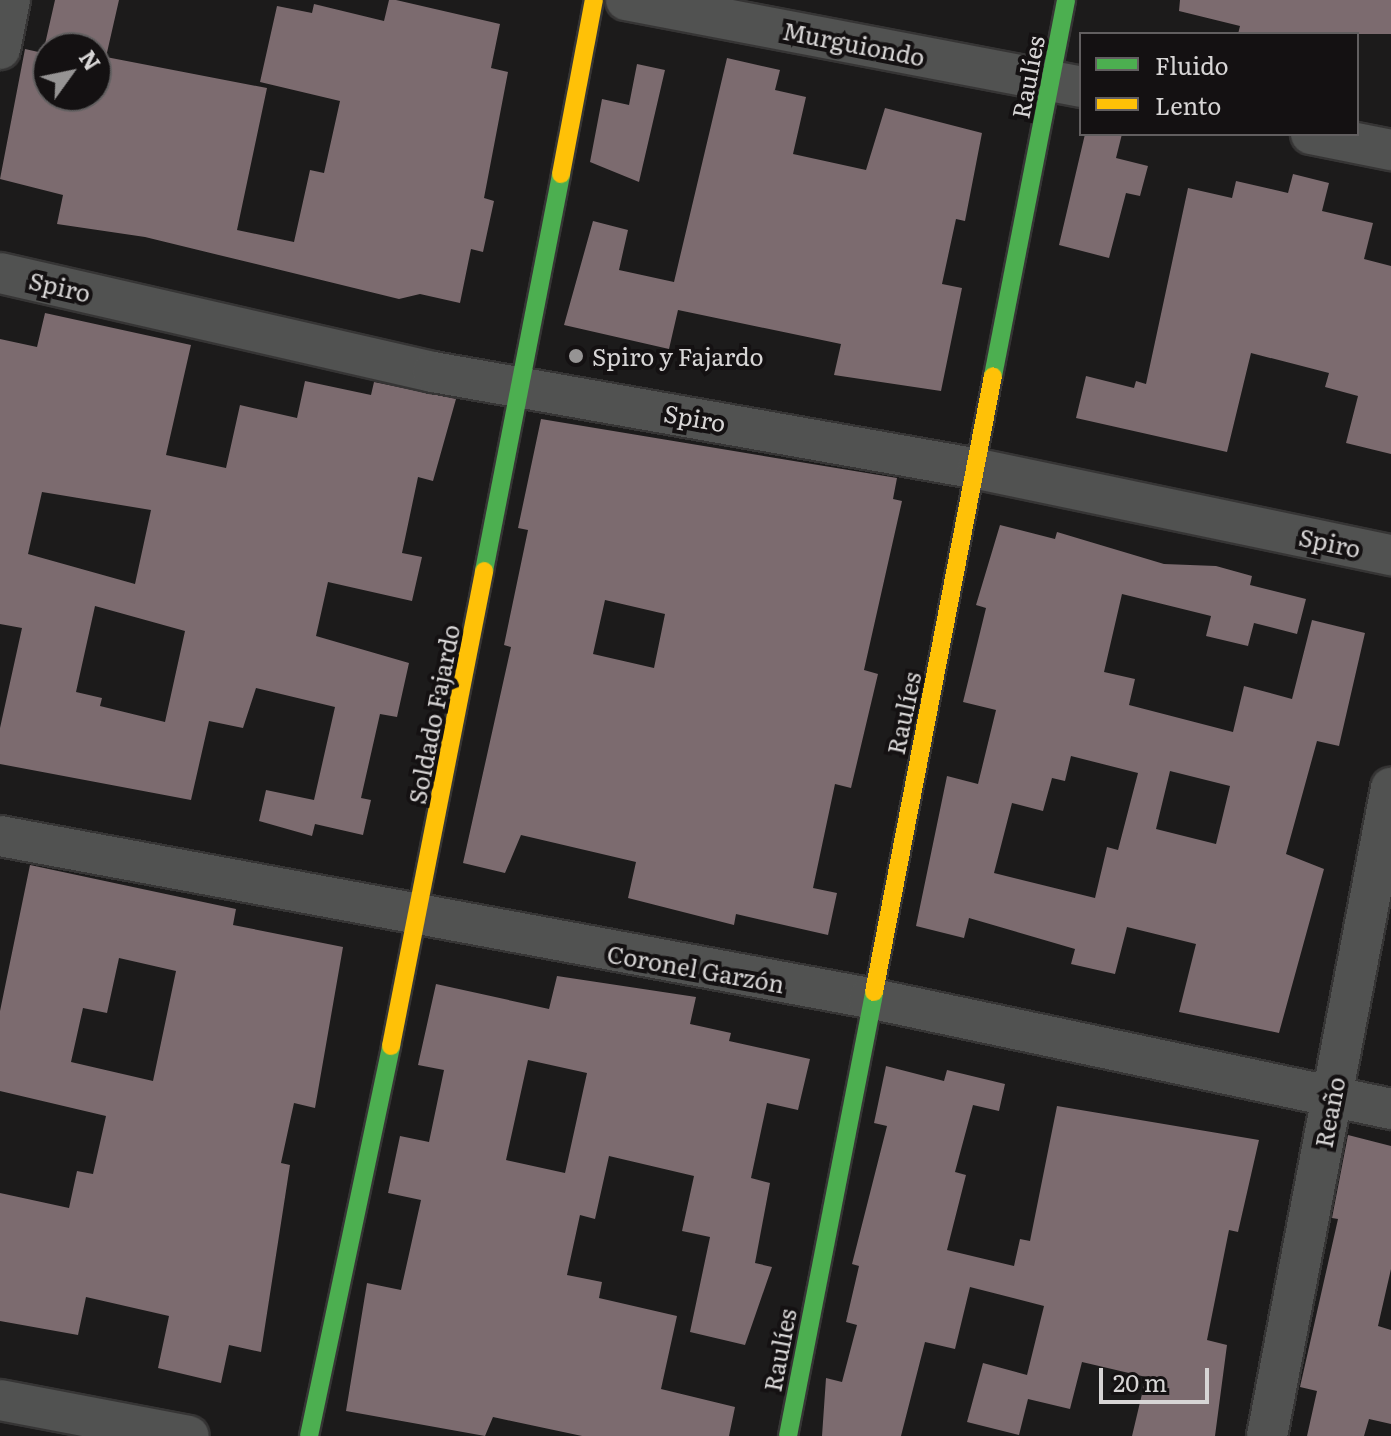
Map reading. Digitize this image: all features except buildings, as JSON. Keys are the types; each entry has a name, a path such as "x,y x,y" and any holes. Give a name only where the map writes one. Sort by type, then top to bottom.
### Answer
{"street":[{"path":"0,49 10,0"},
{"name":"Soldado Fajardo","path":"309,1436 417,919 594,0"},
{"name":"Murguiondo","path":"626,0 1066,84"},
{"name":"Raulíes","path":"788,1436 869,998 978,469 1066,84 1066,0"},
{"path":"1321,136 1391,150"},
{"name":"Spiro","path":"0,273 520,387 978,469 1391,555"},
{"name":"Reaño","path":"1267,1436 1391,788"},
{"name":"Coronel Garzón","path":"0,836 417,919 869,998 1391,1109"},
{"path":"0,1400 189,1436"}],"traffic: fast":[{"path":"993,376 1066,0"},
{"path":"484,571 561,174"},
{"path":"788,1436 874,992"},
{"path":"309,1436 391,1046"}],"traffic: slow":[{"path":"561,174 594,0"},
{"path":"874,992 993,376"},
{"path":"391,1046 484,571"}],"place":[{"name":"Spiro y Fajardo","path":"576,356"}]}
